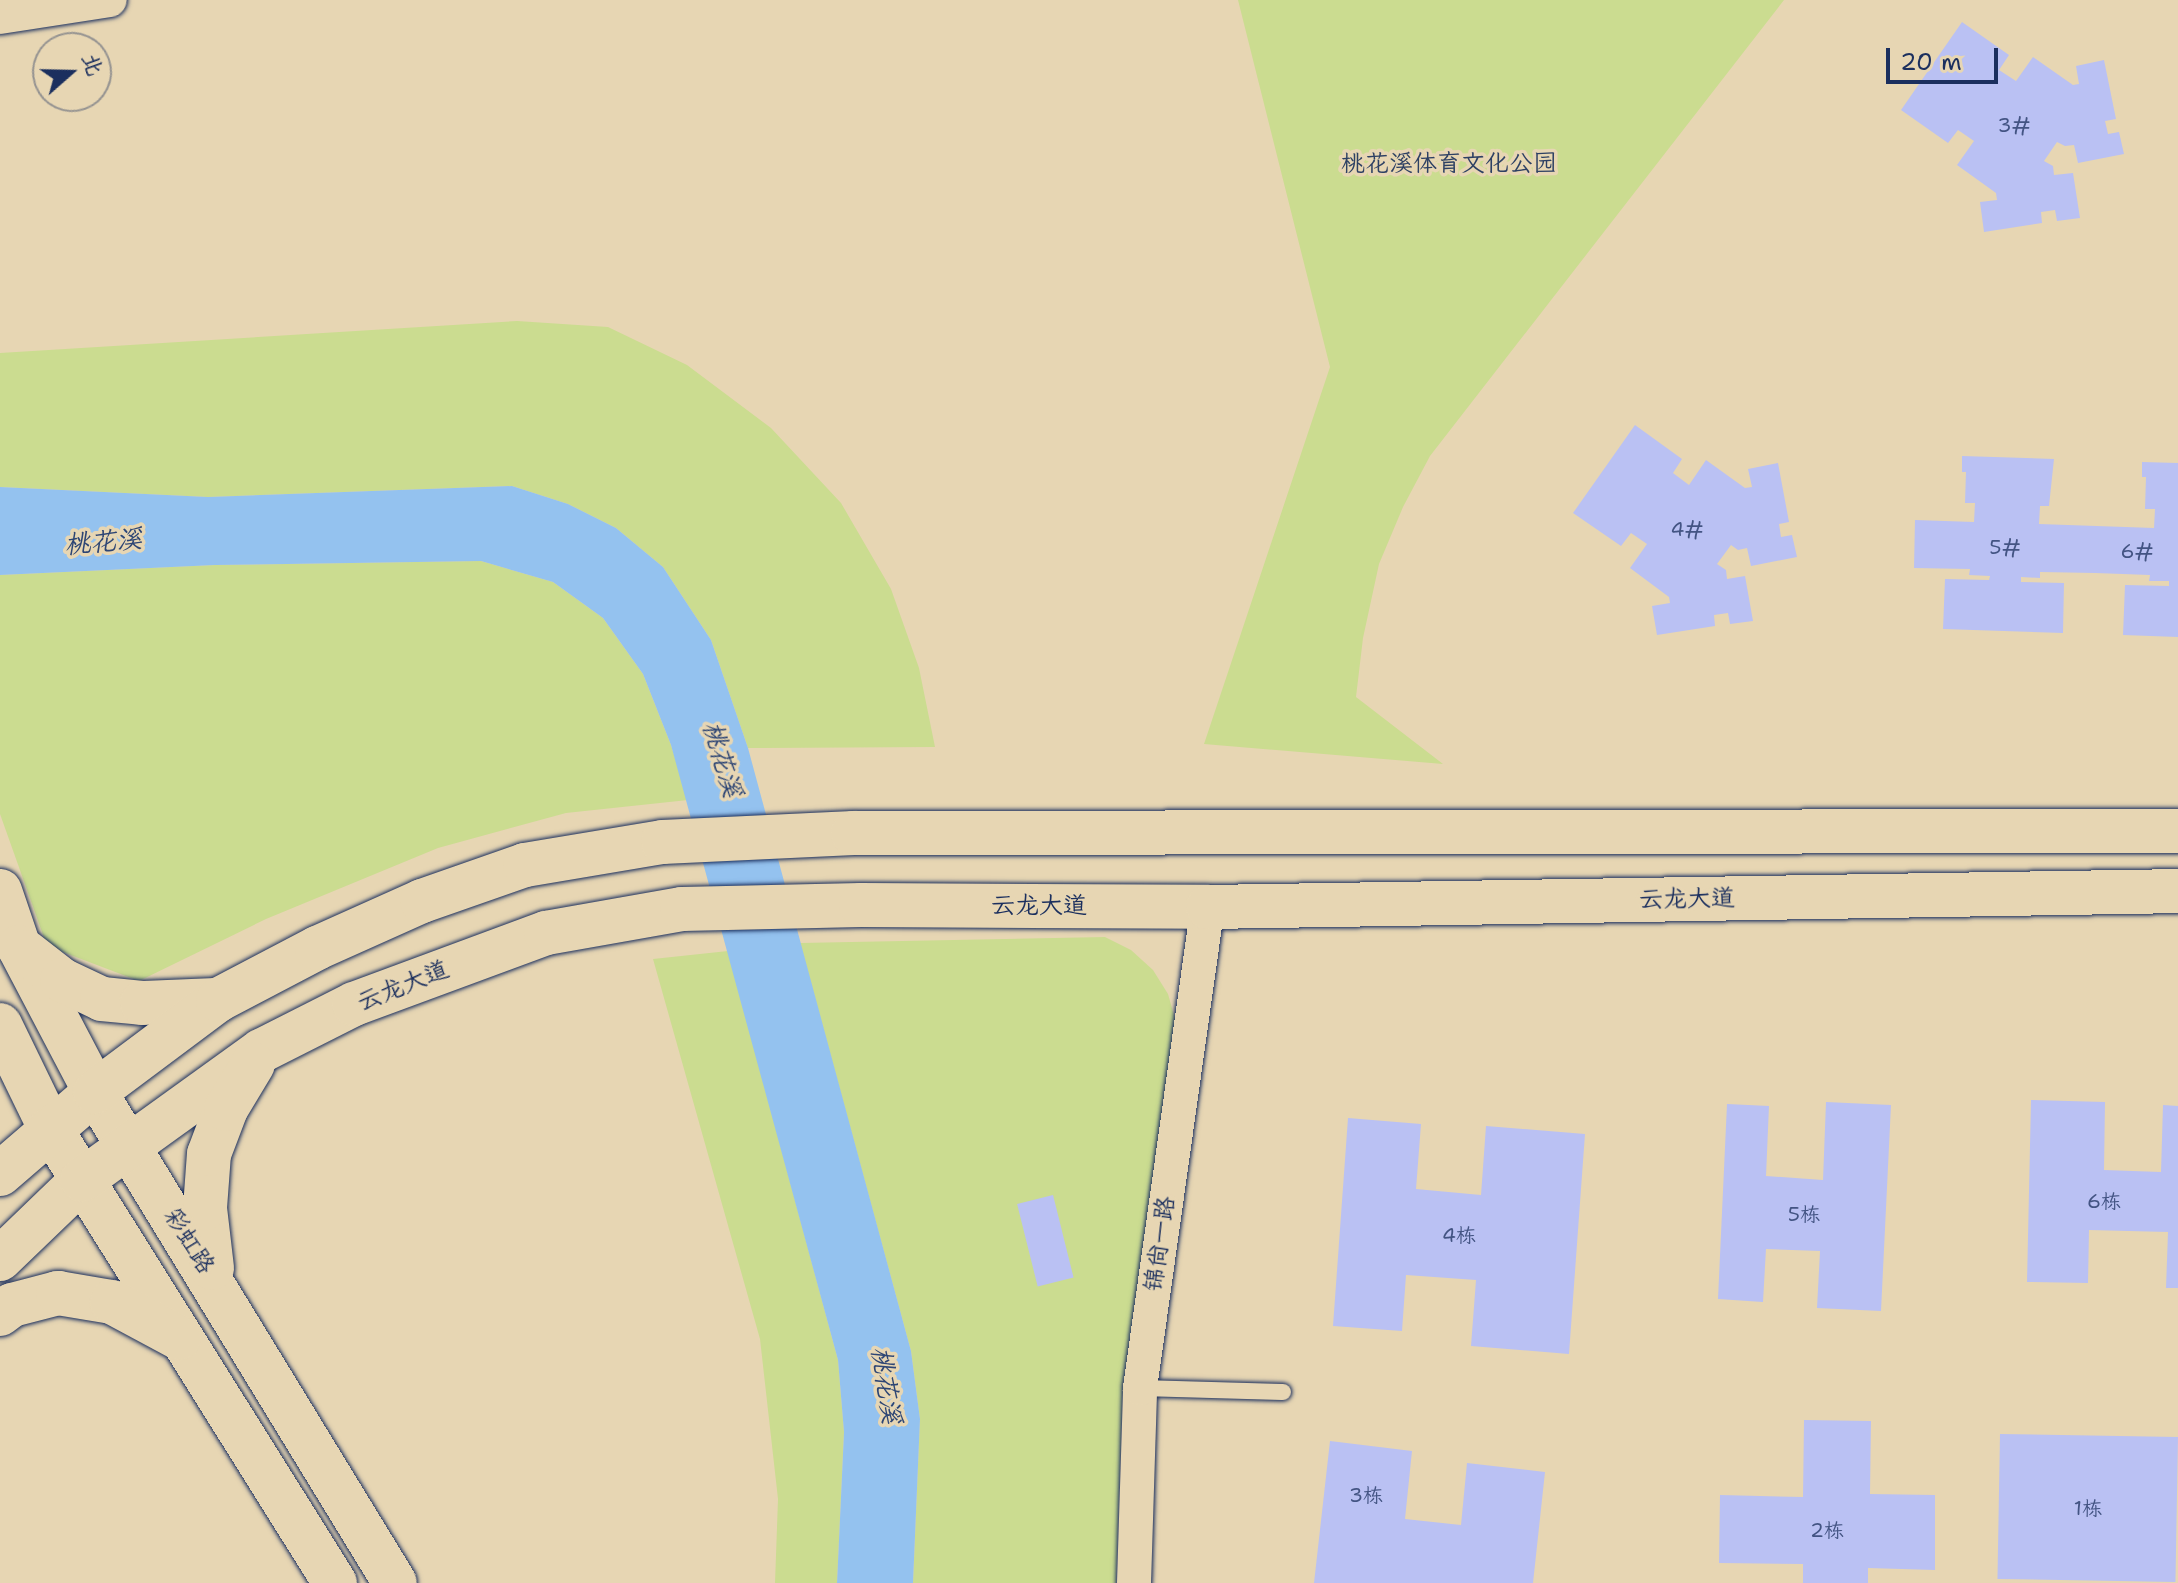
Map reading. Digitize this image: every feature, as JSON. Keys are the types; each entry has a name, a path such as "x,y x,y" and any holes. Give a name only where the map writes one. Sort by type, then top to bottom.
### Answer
{"main road":[{"path":"0,1174 95,1092 218,1000 317,948 422,901 525,865 663,842 853,833 2178,831"},
{"name":"彩虹路","path":"0,891 19,947 95,1092 214,1282 395,1583"},
{"name":"云龙大道","path":"0,1259 82,1180 261,1051 354,1004 546,933 682,909 861,905 1208,907 2178,891"},
{"path":"19,947 62,980 102,999 142,1003 218,1000"},
{"path":"0,1025 50,1128 335,1583"},
{"path":"214,1282 205,1208 209,1154 226,1109 261,1051"},
{"path":"0,1314 12,1305 58,1293 112,1302 180,1339"}],"street":[{"path":"0,17 110,0"},
{"name":"锦尚一路","path":"1134,1583 1140,1388 1208,907"}],"lane":[{"path":"1140,1388 1283,1392"}],"green space":[{"name":"桃花溪体育文化公园","path":"1238,0 1784,0 1430,456 1403,507 1379,564 1363,638 1356,697 1443,764 1204,744 1330,367"},
{"path":"517,321 608,327 687,365 771,428 841,503 891,589 919,668 935,747 748,748 711,640 663,567 616,528 568,504 512,486 208,497 0,487 0,353"},
{"path":"481,561 553,582 603,618 643,674 671,745 688,800 566,813 438,848 266,919 139,981 47,946 0,814 0,575 215,565"},
{"path":"1105,937 1131,950 1153,970 1168,994 1175,1019 1123,1386 1116,1583 913,1583 920,1419 911,1351 800,943"},
{"path":"728,951 838,1360 844,1432 837,1583 775,1583 778,1499 760,1339 653,959"}],"water":[{"name":"桃花溪","path":"512,486 568,504 616,528 663,567 711,640 748,748 911,1351 920,1419 913,1583 837,1583 844,1432 838,1360 671,745 643,674 603,618 553,582 481,561 215,565 0,575 0,487 208,497"}],"building":[{"path":"1962,22 2009,55 1999,70 2016,81 2033,57 2073,85 2079,84 2076,66 2104,60 2116,119 2105,121 2108,134 2119,132 2124,154 2078,163 2074,145 2065,146 2057,142 2044,161 2053,166 2054,175 2073,173 2080,218 2057,221 2055,210 2041,212 2042,223 1984,232 1980,202 1997,200 1996,193 1957,165 1974,141 1958,130 1948,143 1901,110"},
{"path":"1635,425 1682,459 1673,473 1689,485 1706,460 1745,488 1752,487 1748,469 1778,463 1789,522 1779,524 1781,537 1792,535 1797,557 1751,566 1747,548 1738,550 1731,545 1717,564 1726,570 1727,579 1745,576 1753,621 1730,624 1728,613 1714,615 1715,626 1657,635 1652,606 1670,603 1669,597 1630,568 1647,544 1631,533 1621,546 1573,513"},
{"path":"1962,456 2054,459 2049,506 2040,506 2039,524 2154,528 2155,509 2145,509 2146,477 2142,477 2142,462 2178,463 2178,637 2123,635 2125,585 2169,586 2169,581 2149,581 2150,575 2095,573 2040,572 2040,578 2021,577 2021,582 2064,583 2063,633 1943,629 1945,579 1989,580 1990,576 1969,575 1970,569 1914,568 1915,520 1974,522 1975,503 1965,503 1966,472 1962,472"},
{"path":"2031,1100 2105,1102 2104,1170 2161,1172 2163,1105 2178,1106 2178,1288 2166,1288 2168,1232 2089,1230 2088,1283 2027,1282"},
{"path":"1826,1102 1891,1105 1881,1311 1817,1308 1820,1251 1766,1249 1763,1302 1718,1299 1727,1104 1769,1106 1766,1176 1823,1180"},
{"path":"1348,1118 1421,1124 1416,1189 1481,1195 1486,1126 1585,1134 1569,1354 1471,1346 1476,1280 1406,1275 1402,1331 1333,1326"},
{"path":"1053,1195 1074,1277 1038,1286 1017,1204"},
{"path":"1804,1420 1871,1421 1870,1494 1935,1495 1935,1570 1868,1568 1868,1583 1803,1583 1803,1564 1719,1563 1720,1495 1803,1497"},
{"path":"2000,1434 2178,1437 2175,1582 1997,1579"},
{"path":"1330,1441 1412,1451 1405,1519 1461,1525 1467,1463 1545,1472 1533,1583 1314,1583"}]}
